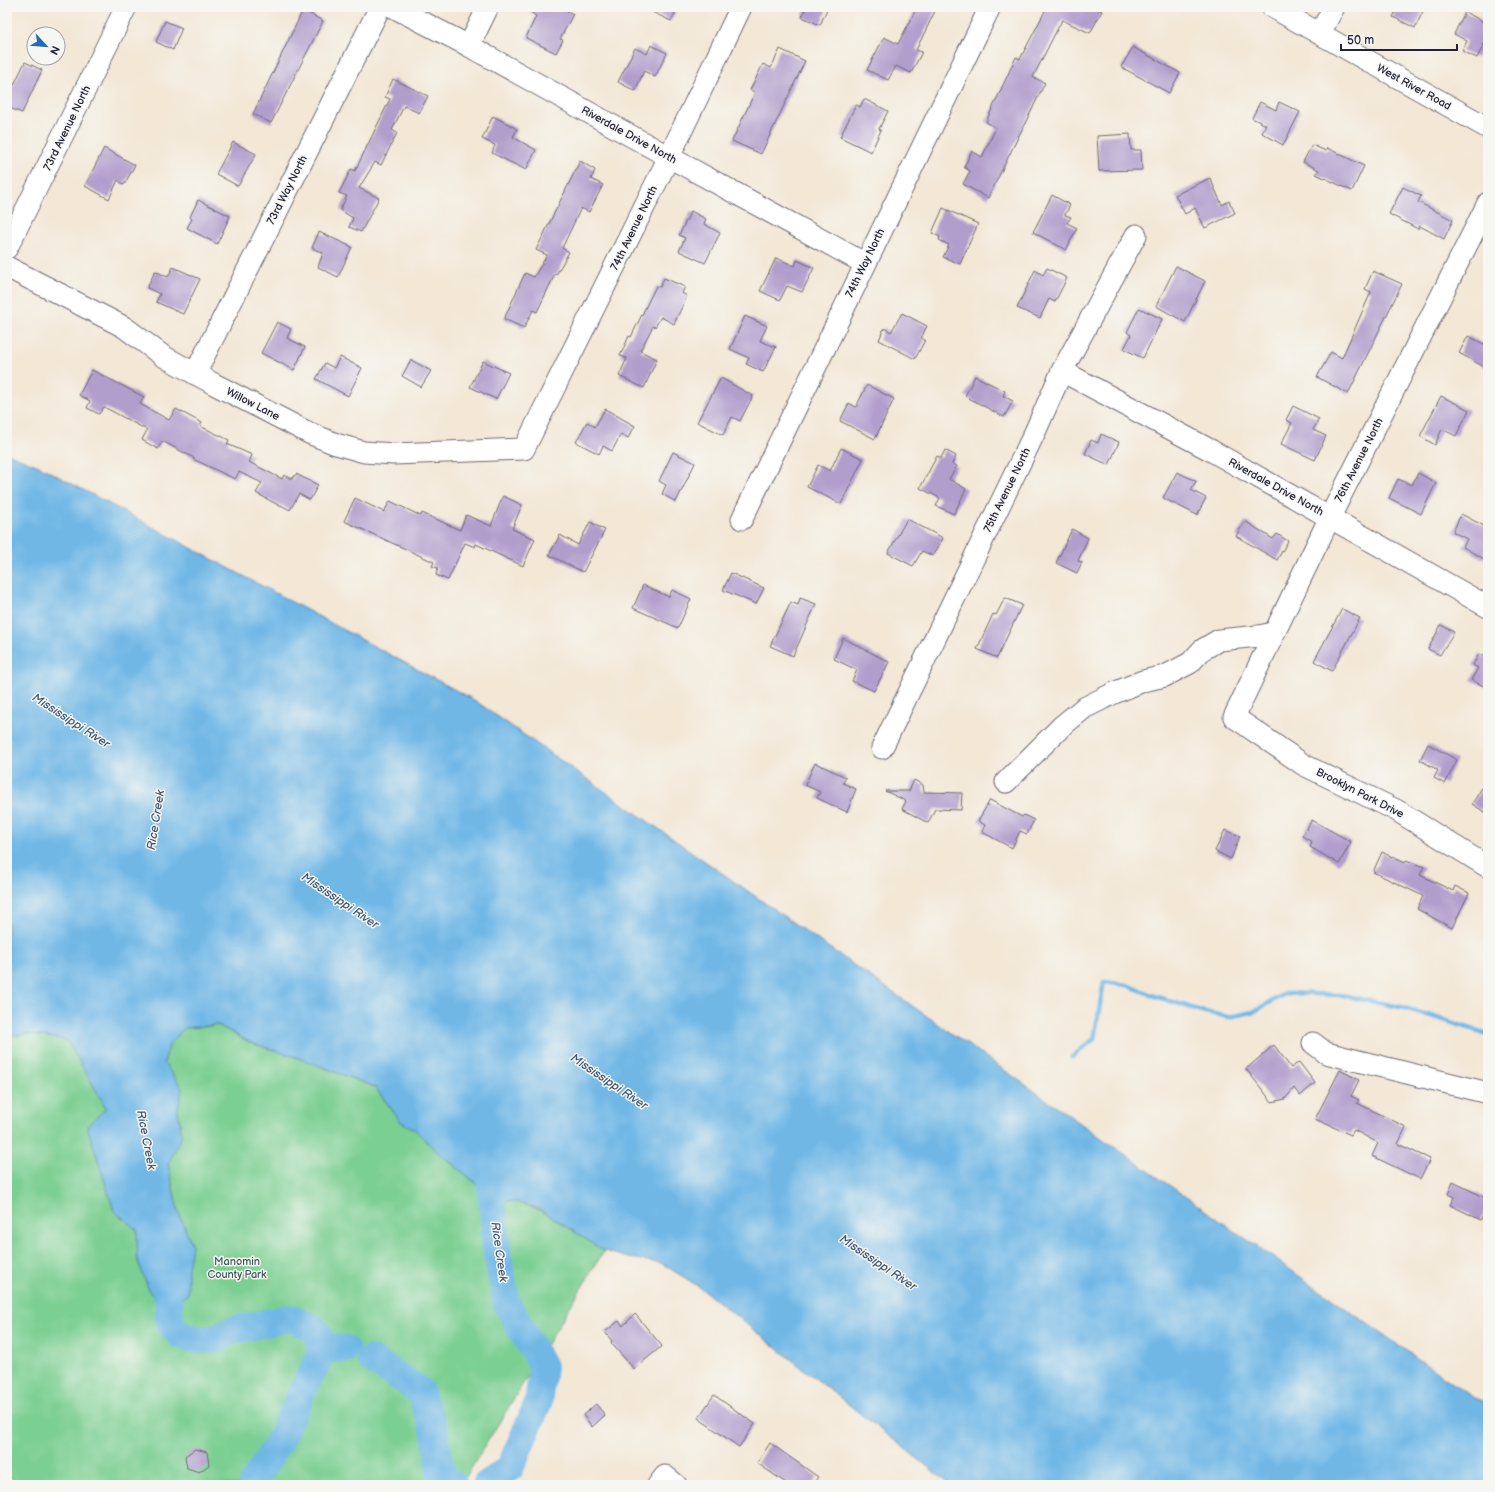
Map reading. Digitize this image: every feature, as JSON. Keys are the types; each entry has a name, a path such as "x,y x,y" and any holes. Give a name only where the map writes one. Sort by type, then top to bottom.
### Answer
{"street":[{"name":"73rd Avenue North","path":"7,248 126,7"},
{"name":"73rd Way North","path":"195,374 380,7"},
{"name":"Riverdale Drive North","path":"393,7 469,46 864,263"},
{"path":"469,46 488,7"},
{"name":"74th Avenue North","path":"524,449 669,157 741,7"},
{"name":"74th Way North","path":"742,519 864,263 990,7"},
{"path":"1272,7 1320,33 1334,7"},
{"name":"West River Road","path":"1320,33 1488,128"},
{"name":"76th Avenue North","path":"1234,717 1330,517 1488,203"},
{"name":"75th Avenue North","path":"882,748 1035,432 1062,372 1136,235"},
{"name":"Willow Lane","path":"7,267 119,324 164,356 195,374 309,433 336,444 364,452 394,454 524,449"},
{"name":"Riverdale Drive North","path":"1062,372 1212,451 1488,607"},
{"path":"1006,782 1062,726 1084,708 1143,681 1165,676 1190,663 1202,650 1219,640 1273,633"},
{"name":"Brooklyn Park Drive","path":"1234,717 1304,765 1396,810 1488,867"},
{"path":"1313,1043 1326,1053 1488,1093"},
{"path":"658,1485 665,1476 676,1485"}],"green space":[{"name":"Manomin County Park","path":"218,1025 251,1043 293,1056 375,1087 401,1122 414,1128 434,1149 476,1183 491,1202 505,1200 535,1208 565,1225 604,1251 461,1485 24,1485 7,1476 7,1036 27,1034 67,1040 170,1043 185,1028"}],"water":[{"name":"Mississippi River","path":"7,453 39,466 474,700 1474,1398 1488,1403 1488,1485 951,1485 698,1286 661,1263 629,1258 604,1251 538,1208 502,1199 491,1202 476,1183 434,1149 414,1129 401,1122 375,1087 293,1056 251,1043 218,1025 185,1028 170,1043 164,1063 182,1088 178,1111 182,1135 168,1164 178,1211 192,1245 188,1269 188,1294 169,1306 150,1293 137,1259 137,1230 114,1211 87,1126 106,1108 67,1040 27,1034 7,1036"}],"building":[{"path":"524,7 560,7 573,14 560,39 563,40 556,53 526,38 536,16"},
{"path":"642,7 678,7 671,21"},
{"path":"806,7 828,7 820,25 802,17"},
{"path":"917,7 937,7 916,50 922,52 911,73 896,66 888,80 867,70 884,37 898,44"},
{"path":"1036,7 1094,7 1102,11 1090,33 1062,20 1033,77 1045,83 988,198 963,184 970,171 964,167 972,151 982,157 996,128 986,122 1016,57 1020,59 1045,11"},
{"path":"1398,7 1425,7 1415,28 1393,17"},
{"path":"303,10 323,21 271,123 253,114"},
{"path":"1465,12 1488,24 1488,37 1477,58 1462,51 1467,41 1454,34"},
{"path":"165,21 182,28 173,50 156,42"},
{"path":"651,45 667,53 655,77 644,71 635,91 618,82 635,48 647,54"},
{"path":"1133,47 1180,73 1169,93 1121,67"},
{"path":"780,49 805,61 761,154 732,141 755,92 750,90 763,64 771,68"},
{"path":"25,62 26,66 34,66 42,70 22,113 7,107 7,99"},
{"path":"393,79 428,96 419,113 404,106 392,130 397,133 381,165 375,162 359,188 379,198 361,232 349,227 353,218 340,210 347,196 339,193 351,169 355,171 390,99 385,97"},
{"path":"864,99 888,111 879,129 881,130 871,152 840,137 856,105 860,107"},
{"path":"1260,102 1276,110 1279,102 1300,112 1283,145 1262,133 1266,125 1252,118"},
{"path":"493,116 517,129 513,137 536,150 526,170 492,153 495,145 482,139"},
{"path":"1130,134 1131,150 1141,150 1142,170 1099,171 1097,136"},
{"path":"233,142 256,154 238,186 216,174"},
{"path":"1312,145 1326,151 1327,148 1364,166 1352,191 1316,174 1319,170 1303,162"},
{"path":"104,148 135,165 124,185 118,180 109,199 85,186"},
{"path":"580,161 595,170 591,179 603,185 589,212 581,208 562,248 569,252 556,275 555,274 537,312 533,310 524,328 504,319 525,273 534,277 547,255 536,250"},
{"path":"1210,178 1222,205 1229,201 1235,213 1205,228 1195,208 1185,214 1175,195"},
{"path":"1403,187 1421,196 1418,202 1453,220 1444,239 1420,226 1418,229 1389,214"},
{"path":"1052,195 1070,205 1065,215 1071,217 1067,223 1077,228 1066,250 1033,232"},
{"path":"198,200 230,216 217,244 187,228 192,219 190,217"},
{"path":"943,208 978,224 960,264 943,257 949,245 939,240 940,237 932,233"},
{"path":"691,211 706,219 704,224 720,233 705,263 679,251 685,238 679,235"},
{"path":"319,232 352,247 338,277 318,267 323,253 312,248"},
{"path":"776,258 795,266 797,260 814,268 802,292 787,286 780,300 760,291"},
{"path":"1176,266 1205,281 1185,322 1156,306"},
{"path":"173,267 200,279 183,314 156,302 160,294 147,288 155,271 168,277"},
{"path":"1047,268 1067,278 1055,302 1049,299 1040,318 1017,308 1035,270 1043,275"},
{"path":"1373,271 1402,284 1348,394 1317,377 1331,352 1342,358 1371,292 1365,289"},
{"path":"664,278 685,287 682,293 687,296 674,324 661,317 655,327 653,326 640,351 657,359 644,388 619,376 627,358 620,356 656,286 660,287"},
{"path":"1139,308 1162,319 1143,358 1124,349 1131,335 1127,332"},
{"path":"902,313 927,326 921,338 925,340 915,359 879,340 884,328 891,332"},
{"path":"745,316 767,326 760,341 776,347 763,372 746,364 749,358 730,349"},
{"path":"277,322 291,329 287,338 305,347 294,370 261,353"},
{"path":"1468,336 1488,346 1488,369 1459,353"},
{"path":"340,357 362,368 348,396 316,379 325,363 334,368"},
{"path":"411,360 431,371 421,387 402,376"},
{"path":"483,361 509,373 496,399 470,387"},
{"path":"92,370 144,397 140,404 169,420 176,409 202,423 200,426 229,440 227,444 252,455 249,462 282,479 284,475 292,479 296,474 318,485 310,500 299,494 290,510 281,505 280,506 256,493 262,483 239,472 235,479 193,459 194,458 162,441 158,449 142,440 147,430 104,407 99,414 87,408 90,401 79,395"},
{"path":"975,376 1005,391 1003,396 1013,401 1004,417 965,396"},
{"path":"721,378 753,396 740,421 732,417 723,435 697,422"},
{"path":"867,385 894,399 875,439 840,421 849,403 856,407"},
{"path":"1441,396 1469,410 1456,436 1442,429 1435,445 1420,436"},
{"path":"1293,406 1319,419 1313,430 1326,436 1315,460 1281,444 1292,423 1286,420"},
{"path":"605,409 635,426 628,438 621,434 612,451 603,446 599,454 576,442 587,422 595,427"},
{"path":"1101,434 1119,442 1109,465 1085,454 1091,440 1098,443"},
{"path":"841,448 863,459 841,504 807,487 818,465 830,471"},
{"path":"945,450 956,456 952,464 957,466 949,479 966,489 954,514 936,506 940,498 920,488 937,456 941,458"},
{"path":"673,452 695,463 676,502 662,494 666,485 659,481"},
{"path":"1177,472 1196,481 1191,490 1206,498 1197,515 1163,498"},
{"path":"1418,473 1436,483 1421,514 1389,498 1398,479 1412,485"},
{"path":"503,496 522,505 512,529 535,539 523,566 476,544 475,547 465,543 448,580 436,575 438,568 432,566 434,562 344,521 355,498 384,512 390,501 421,516 422,513 460,530 466,515 491,526"},
{"path":"1461,514 1488,528 1488,551 1484,559 1463,547 1467,539 1453,532"},
{"path":"907,519 943,538 933,556 922,551 913,566 888,553"},
{"path":"1245,521 1273,539 1277,534 1288,541 1277,560 1236,536"},
{"path":"590,522 605,530 583,572 549,555 560,535 578,545"},
{"path":"1072,529 1088,538 1078,561 1082,562 1077,573 1056,563"},
{"path":"731,573 764,588 756,604 723,590"},
{"path":"643,585 669,597 672,590 691,599 678,628 633,608"},
{"path":"800,598 816,604 793,656 770,646 791,602 798,605"},
{"path":"1005,598 1022,605 997,658 977,649 993,614 996,615"},
{"path":"1342,609 1360,618 1332,671 1314,661"},
{"path":"1441,625 1454,632 1440,655 1428,649"},
{"path":"843,638 889,662 874,691 852,681 857,670 834,659"},
{"path":"1488,651 1488,688 1471,680 1478,668 1473,665 1479,654 1485,657"},
{"path":"1428,744 1457,760 1445,784 1434,778 1438,770 1420,760"},
{"path":"815,763 846,777 843,783 856,789 847,812 817,798 820,792 805,785"},
{"path":"1488,778 1488,814 1472,804"},
{"path":"914,780 923,785 924,792 962,793 961,810 935,809 928,823 902,809 906,801 885,791 909,791"},
{"path":"990,800 1022,817 1024,815 1034,820 1027,834 1020,831 1012,848 982,832 985,825 978,821"},
{"path":"1312,820 1351,842 1339,864 1310,847 1312,842 1302,836"},
{"path":"1225,830 1240,836 1231,859 1215,851"},
{"path":"1382,852 1405,863 1406,860 1424,867 1420,875 1453,891 1455,886 1469,893 1452,928 1417,909 1423,896 1373,872"},
{"path":"1274,1045 1291,1068 1299,1062 1315,1083 1300,1096 1294,1088 1285,1099 1272,1102 1246,1069"},
{"path":"1340,1070 1359,1080 1351,1096 1359,1100 1357,1103 1406,1127 1398,1144 1430,1159 1420,1179 1372,1156 1378,1143 1354,1130 1351,1135 1315,1119"},
{"path":"1453,1182 1488,1199 1488,1205 1481,1220 1450,1205 1454,1197 1448,1194"},
{"path":"635,1314 662,1346 634,1369 611,1343 612,1341 605,1332 619,1321 623,1326"},
{"path":"714,1395 755,1424 739,1447 698,1418"},
{"path":"596,1404 605,1415 592,1427 583,1415"},
{"path":"770,1443 818,1477 812,1485 789,1485 757,1463"},
{"path":"195,1449 207,1452 209,1465 199,1472 187,1468 185,1456"}],"waterway":[{"path":"1072,1057 1094,1039 1104,982 1127,985 1201,1011 1228,1017 1253,1012 1286,993 1341,995 1405,1008 1488,1034"},
{"name":"Rice Creek","path":"486,1485 510,1468 538,1403 543,1367 507,1304 497,1254 489,1163"},
{"name":"Rice Creek","path":"162,1269 169,1306 169,1323 182,1336 199,1340 215,1339 233,1330 289,1318 305,1324 317,1331 322,1347 318,1361 279,1441 252,1485"},
{"name":"Rice Creek","path":"322,1347 345,1349"},
{"name":"Rice Creek","path":"371,1359 419,1390 434,1428 442,1479 454,1485"}]}
